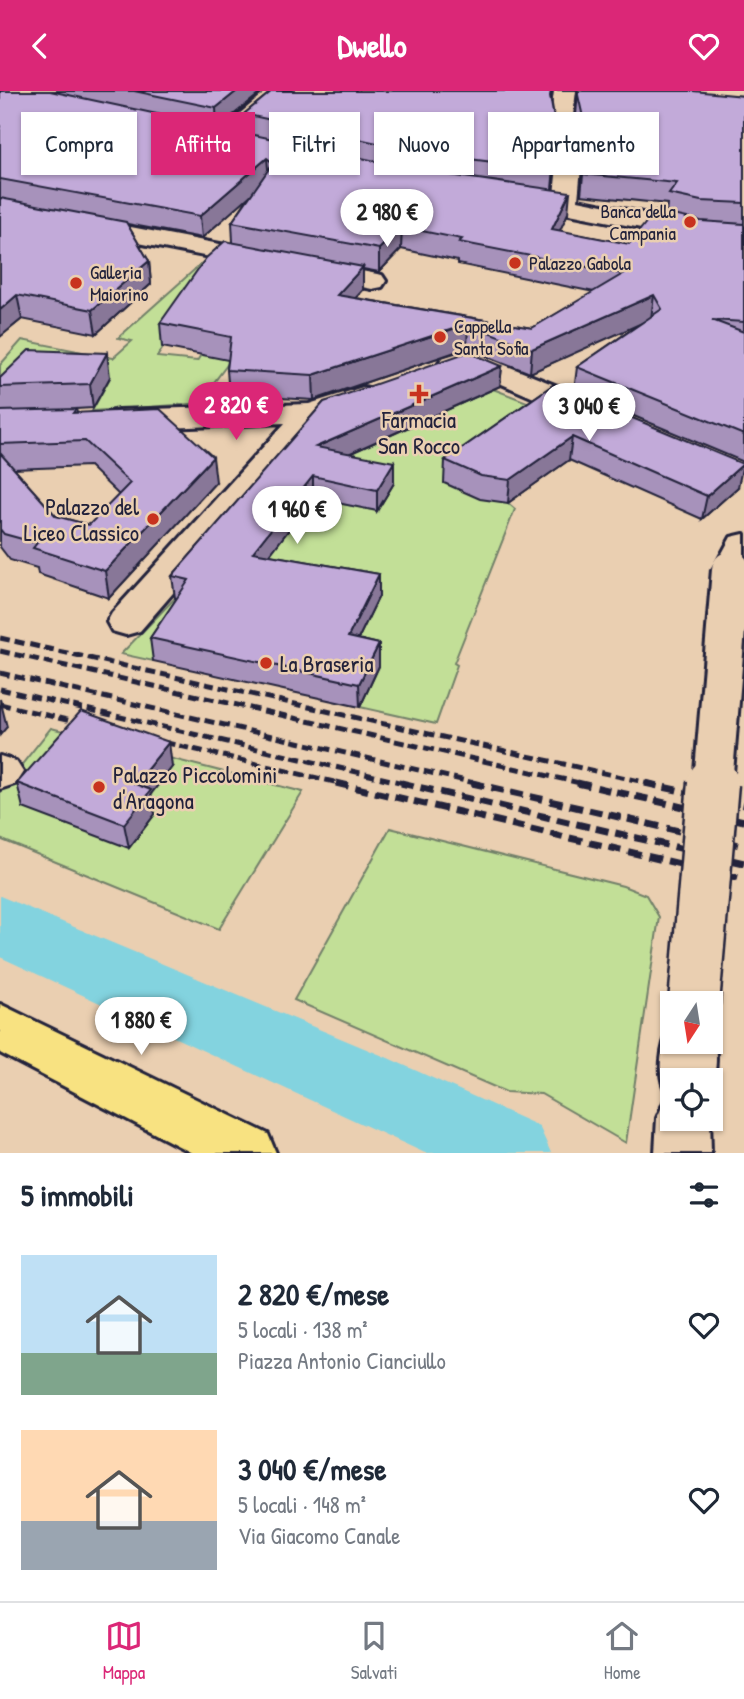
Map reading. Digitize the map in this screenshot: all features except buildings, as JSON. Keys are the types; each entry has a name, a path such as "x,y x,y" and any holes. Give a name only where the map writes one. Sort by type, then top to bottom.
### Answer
{"main road":[{"path":"0,1027 248,1153"},
{"path":"0,1056 190,1153"}],"street":[{"path":"255,112 280,91"},
{"path":"565,91 562,115 570,156 565,203"},
{"path":"497,194 565,203 697,233 744,236"},
{"path":"0,209 372,281"},
{"path":"430,373 468,359 615,421"},
{"path":"93,421 312,413 390,386"},
{"path":"126,622 312,413"},
{"path":"695,991 737,557"},
{"path":"682,1153 683,1131"}],"green space":[{"path":"203,262 225,265 188,310 157,357 197,361 227,314 263,317 206,393 204,403 92,411 110,378 0,402 0,365 22,340 113,358 132,341 118,338"},
{"path":"493,389 548,410 508,503 515,509 454,663 457,665 436,724 360,707 378,666 178,623 153,661 121,654 175,598 358,639 378,596 255,574 313,498 377,511 346,455"},
{"path":"51,728 303,792 219,929 0,839 0,792"},
{"path":"390,828 623,886 646,895 659,917 626,1143 541,1094 506,1092 294,1000"}],"waterway":[{"path":"0,925 360,1083 510,1153"}],"railway":[{"path":"0,638 653,784"},
{"path":"0,651 584,784"},
{"path":"0,673 479,784"},
{"path":"0,689 408,784"},
{"path":"0,704 92,726"},
{"path":"150,739 343,784"},
{"path":"336,783 744,879"},
{"path":"401,783 744,863"},
{"path":"472,783 744,846"},
{"path":"577,783 744,821"},
{"path":"645,783 744,805"}],"place":[{"name":"Banca della Campania","path":"690,222"},
{"name":"Palazzo Gabola","path":"515,263"},
{"name":"Galleria Maiorino","path":"76,283"},
{"name":"Cappella Santa Sofia","path":"440,337"},
{"name":"Farmacia San Rocco","path":"419,394"},
{"name":"Palazzo del Liceo Classico","path":"153,519"},
{"name":"La Braseria","path":"266,663"},
{"name":"Palazzo Piccolomini d'Aragona","path":"99,787"}]}
